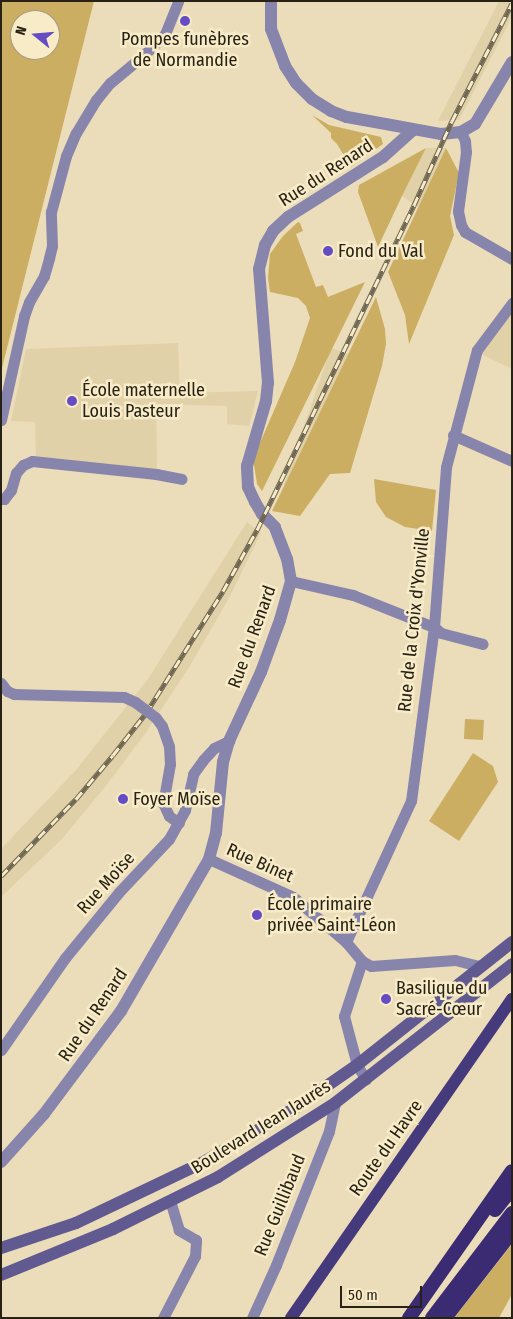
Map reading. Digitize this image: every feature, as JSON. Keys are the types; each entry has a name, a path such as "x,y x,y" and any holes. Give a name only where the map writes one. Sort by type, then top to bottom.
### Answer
{"highway":[{"path":"409,1318 512,1171"},
{"path":"416,1318 512,1189"},
{"path":"432,1318 512,1213"},
{"path":"445,1318 512,1232"}],"main road":[{"name":"Boulevard Jean Jaurès","path":"1,1248 76,1224 202,1163 295,1108 357,1065 479,966 512,942"},
{"name":"Boulevard Jean Jaurès","path":"1,1275 113,1229 218,1177 335,1103 512,964"},
{"name":"Route du Havre","path":"291,1318 512,999"}],"street":[{"path":"1,420 28,302 44,276 52,246 51,212 66,156 76,133 96,100 110,83 146,54 165,34 178,1"},
{"path":"272,1 271,30 276,47 296,83 312,99 331,111 347,117 441,134 461,132 475,124 512,62"},
{"name":"Rue du Renard","path":"1,1162 44,1114 120,1010 209,859 216,833 224,762 229,741 261,672 280,620 291,580 287,559 275,527 262,514 248,487 247,466 266,401 268,383 260,275 262,255 273,232 288,217 383,157 413,130"},
{"path":"461,132 465,141 466,152 458,211 460,226 465,232 512,259"},
{"name":"Rue de la Croix d'Yonville","path":"346,942 411,801 434,627 444,482 453,435 477,350 512,303"},
{"path":"453,435 512,461"},
{"path":"1,499 4,499 11,490 16,473 23,465 32,462 182,478"},
{"path":"291,580 353,595 434,627 441,633 483,644"},
{"path":"1,683 7,691 14,694 124,697 135,702 156,718 162,726 169,746 170,764 163,803 169,816 179,823"},
{"name":"Rue Moïse","path":"1,1050 65,958 119,892 170,839 185,810 193,774 214,748 229,741"},
{"name":"Rue Binet","path":"209,859 293,897 346,942 362,961"},
{"path":"366,1080 357,1065 344,1016 362,961 371,966 455,960 479,966"},
{"name":"Rue Guillibaud","path":"252,1318 276,1265 329,1131 335,1103"},
{"path":"163,1318 195,1256 196,1240 179,1230 170,1201"}],"shaded area":[{"path":"1,1 94,1 1,372"},
{"path":"499,1 512,1 512,17 459,120 438,121"},
{"path":"312,115 329,125 381,137 383,144 351,167 337,144 331,138 331,133"},
{"path":"426,148 446,148 419,208 402,196"},
{"path":"426,148 378,247 358,192 359,185"},
{"path":"446,148 459,173 450,216 454,235 409,344 405,315 388,272"},
{"path":"298,222 303,231 296,234 316,287 323,285 328,297 365,282 262,491 257,484 253,459 295,362 310,318 306,306 298,298 270,292 268,278 270,254 283,236"},
{"path":"376,297 385,329 386,344 382,366 350,473 330,474 300,516 272,511"},
{"path":"512,311 512,369 481,354"},
{"path":"178,343 180,393 258,391 249,426 227,424 227,406 156,404 157,470 36,458 35,422 11,421 26,349"},
{"path":"331,348 348,354 296,504 279,498"},
{"path":"374,479 436,490 432,531 405,527 386,517 376,502"},
{"path":"247,522 261,533 228,600 188,669 147,731 105,787 62,839 1,897 1,849 76,770 148,679"},
{"path":"465,719 484,720 483,740 464,739"},
{"path":"473,753 493,766 498,782 459,841 429,821"},
{"path":"512,1244 512,1294 499,1318 454,1318"}],"railway":[{"path":"1,876 76,799 146,713 223,591 257,530 414,205 452,121 512,3"}],"place":[{"name":"Pompes funèbres de Normandie","path":"185,21"},
{"name":"Fond du Val","path":"328,251"},
{"name":"École maternelle Louis Pasteur","path":"72,401"},
{"name":"Foyer Moïse","path":"123,799"},
{"name":"École primaire privée Saint-Léon","path":"257,915"},
{"name":"Basilique du Sacré-Cœur","path":"386,999"}]}
